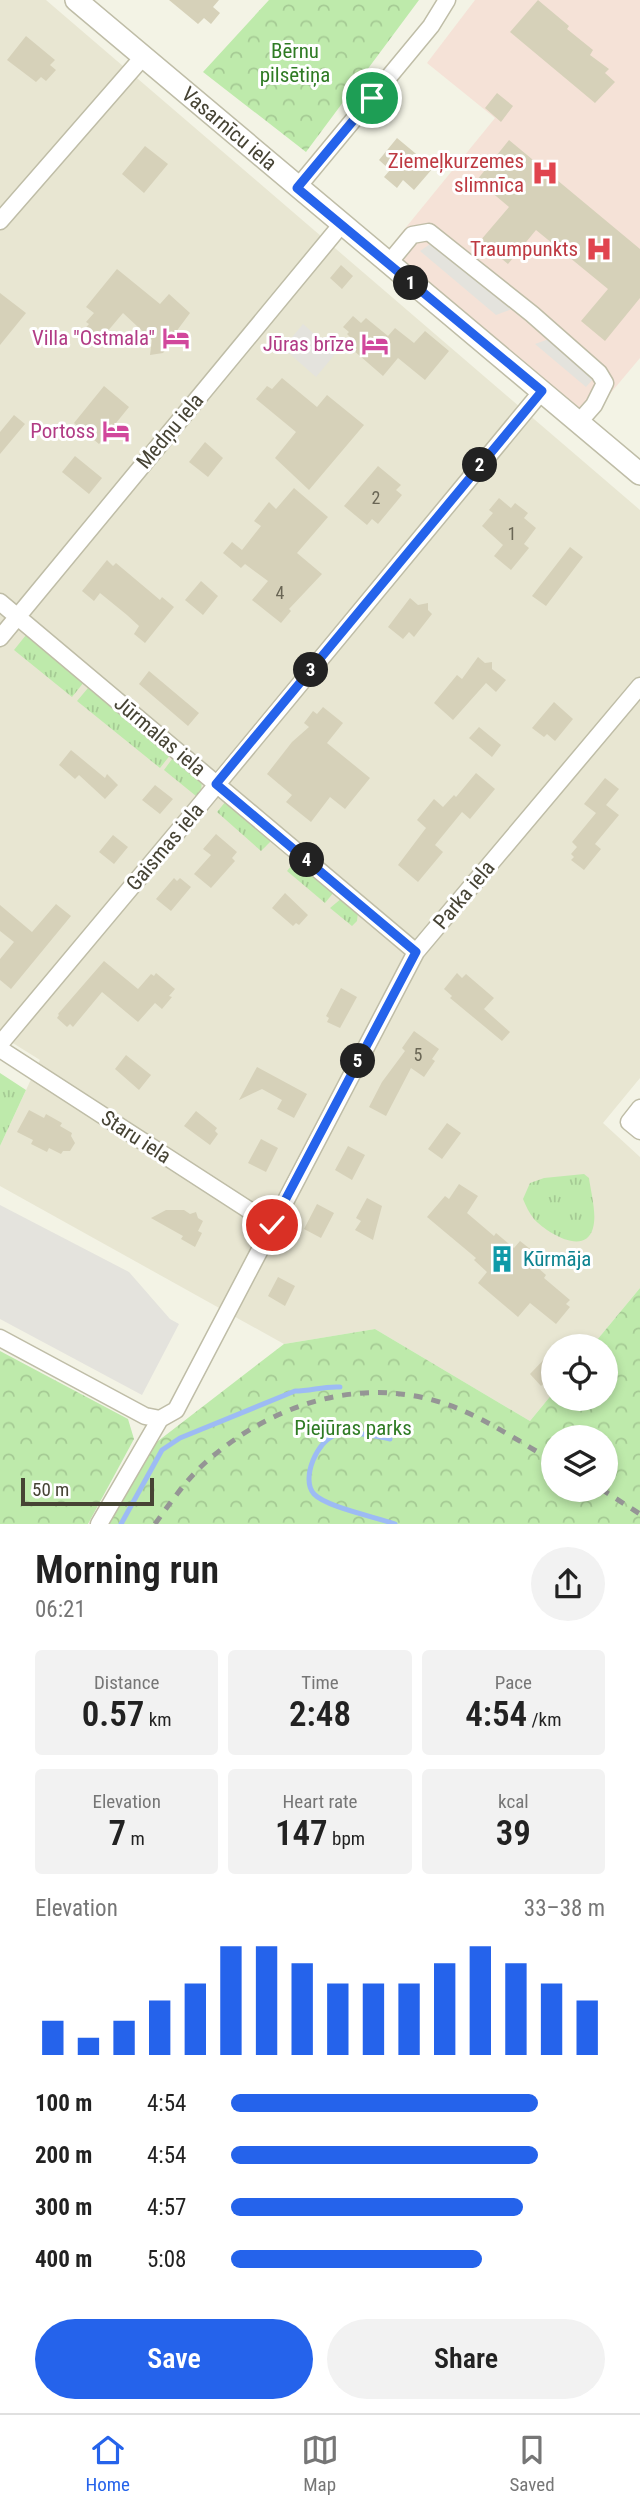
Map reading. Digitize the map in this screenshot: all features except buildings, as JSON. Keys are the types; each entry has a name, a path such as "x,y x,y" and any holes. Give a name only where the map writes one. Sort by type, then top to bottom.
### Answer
{"street":[{"name":"Vasarnīcu iela","path":"76,0 640,474"},
{"path":"297,188 431,26 447,0"},
{"path":"0,221 143,57"},
{"name":"Medņu iela","path":"0,638 341,225"},
{"path":"388,264 412,235 429,232 522,306 599,373 605,383 594,405 579,422"},
{"name":"Gaismas iela","path":"0,1044 542,391"},
{"name":"Jūrmalas iela","path":"0,602 416,952"},
{"name":"Parka iela","path":"99,1524 152,1417 176,1410 416,952 640,685"},
{"name":"Staru iela","path":"0,1049 272,1225"},
{"path":"634,1126 640,1108"},
{"path":"0,1338 152,1417"}],"shaded area":[{"path":"0,0 46,0 640,510 640,1078 603,1123 640,1157 640,1288 602,1334 541,1334 541,1408 530,1421 375,1329 284,1344 0,1186 0,1146 40,1060 0,1035"},
{"name":"Ziemeļkurzemes slimnīca","path":"475,0 640,0 640,358 583,426 381,258 495,118 427,63"},
{"path":"433,242 512,309 496,315 420,251"},
{"path":"303,324 336,353 316,377 283,348"},
{"path":"549,339 594,378 586,387 535,344"},
{"path":"0,1205 129,1272 170,1319 179,1324 142,1395 0,1319"}],"green space":[{"name":"Bērnu pilsētiņa","path":"269,0 419,0 306,152 203,72"},
{"path":"26,635 84,682 72,697 14,650"},
{"path":"88,688 171,754 160,768 77,701"},
{"path":"177,758 202,780 201,792 196,796 164,770 172,759"},
{"path":"226,801 272,840 261,851 217,812"},
{"path":"296,860 334,892 325,903 287,871"},
{"path":"342,898 358,912 357,921 352,926 330,908"},
{"path":"0,1073 26,1090 0,1146"},
{"path":"584,1174 589,1178 594,1222 589,1236 582,1241 574,1241 556,1235 540,1224 534,1219 523,1199 530,1183 544,1178"},
{"name":"Piejūras parks","path":"640,1288 640,1524 104,1524 149,1448 284,1344 375,1329 530,1421 541,1408 541,1411 618,1411 618,1334 602,1334"},
{"path":"0,1351 128,1419 134,1439 88,1524 0,1524"}],"waterway":[{"path":"121,1524 162,1450 180,1438 295,1391 340,1387"},
{"path":"390,1439 349,1433 329,1438 317,1451 309,1479 310,1487 320,1499 395,1524"}],"railway":[{"path":"155,1524 192,1476 233,1441 262,1423 293,1409 358,1393 392,1393 425,1398 459,1409 541,1454"},
{"path":"618,1500 640,1514"}],"place":[{"name":"Ziemeļkurzemes slimnīca","path":"545,173"},
{"name":"Traumpunkts","path":"599,249"},
{"name":"Villa \"Ostmala\"","path":"176,338"},
{"name":"Jūras brīze","path":"375,344"},
{"name":"Portoss","path":"116,431"},
{"name":"Kūrmāja","path":"502,1259"}],"route":[{"path":"272,1225 416,952 216,784 542,391 297,188 372,98"}]}
